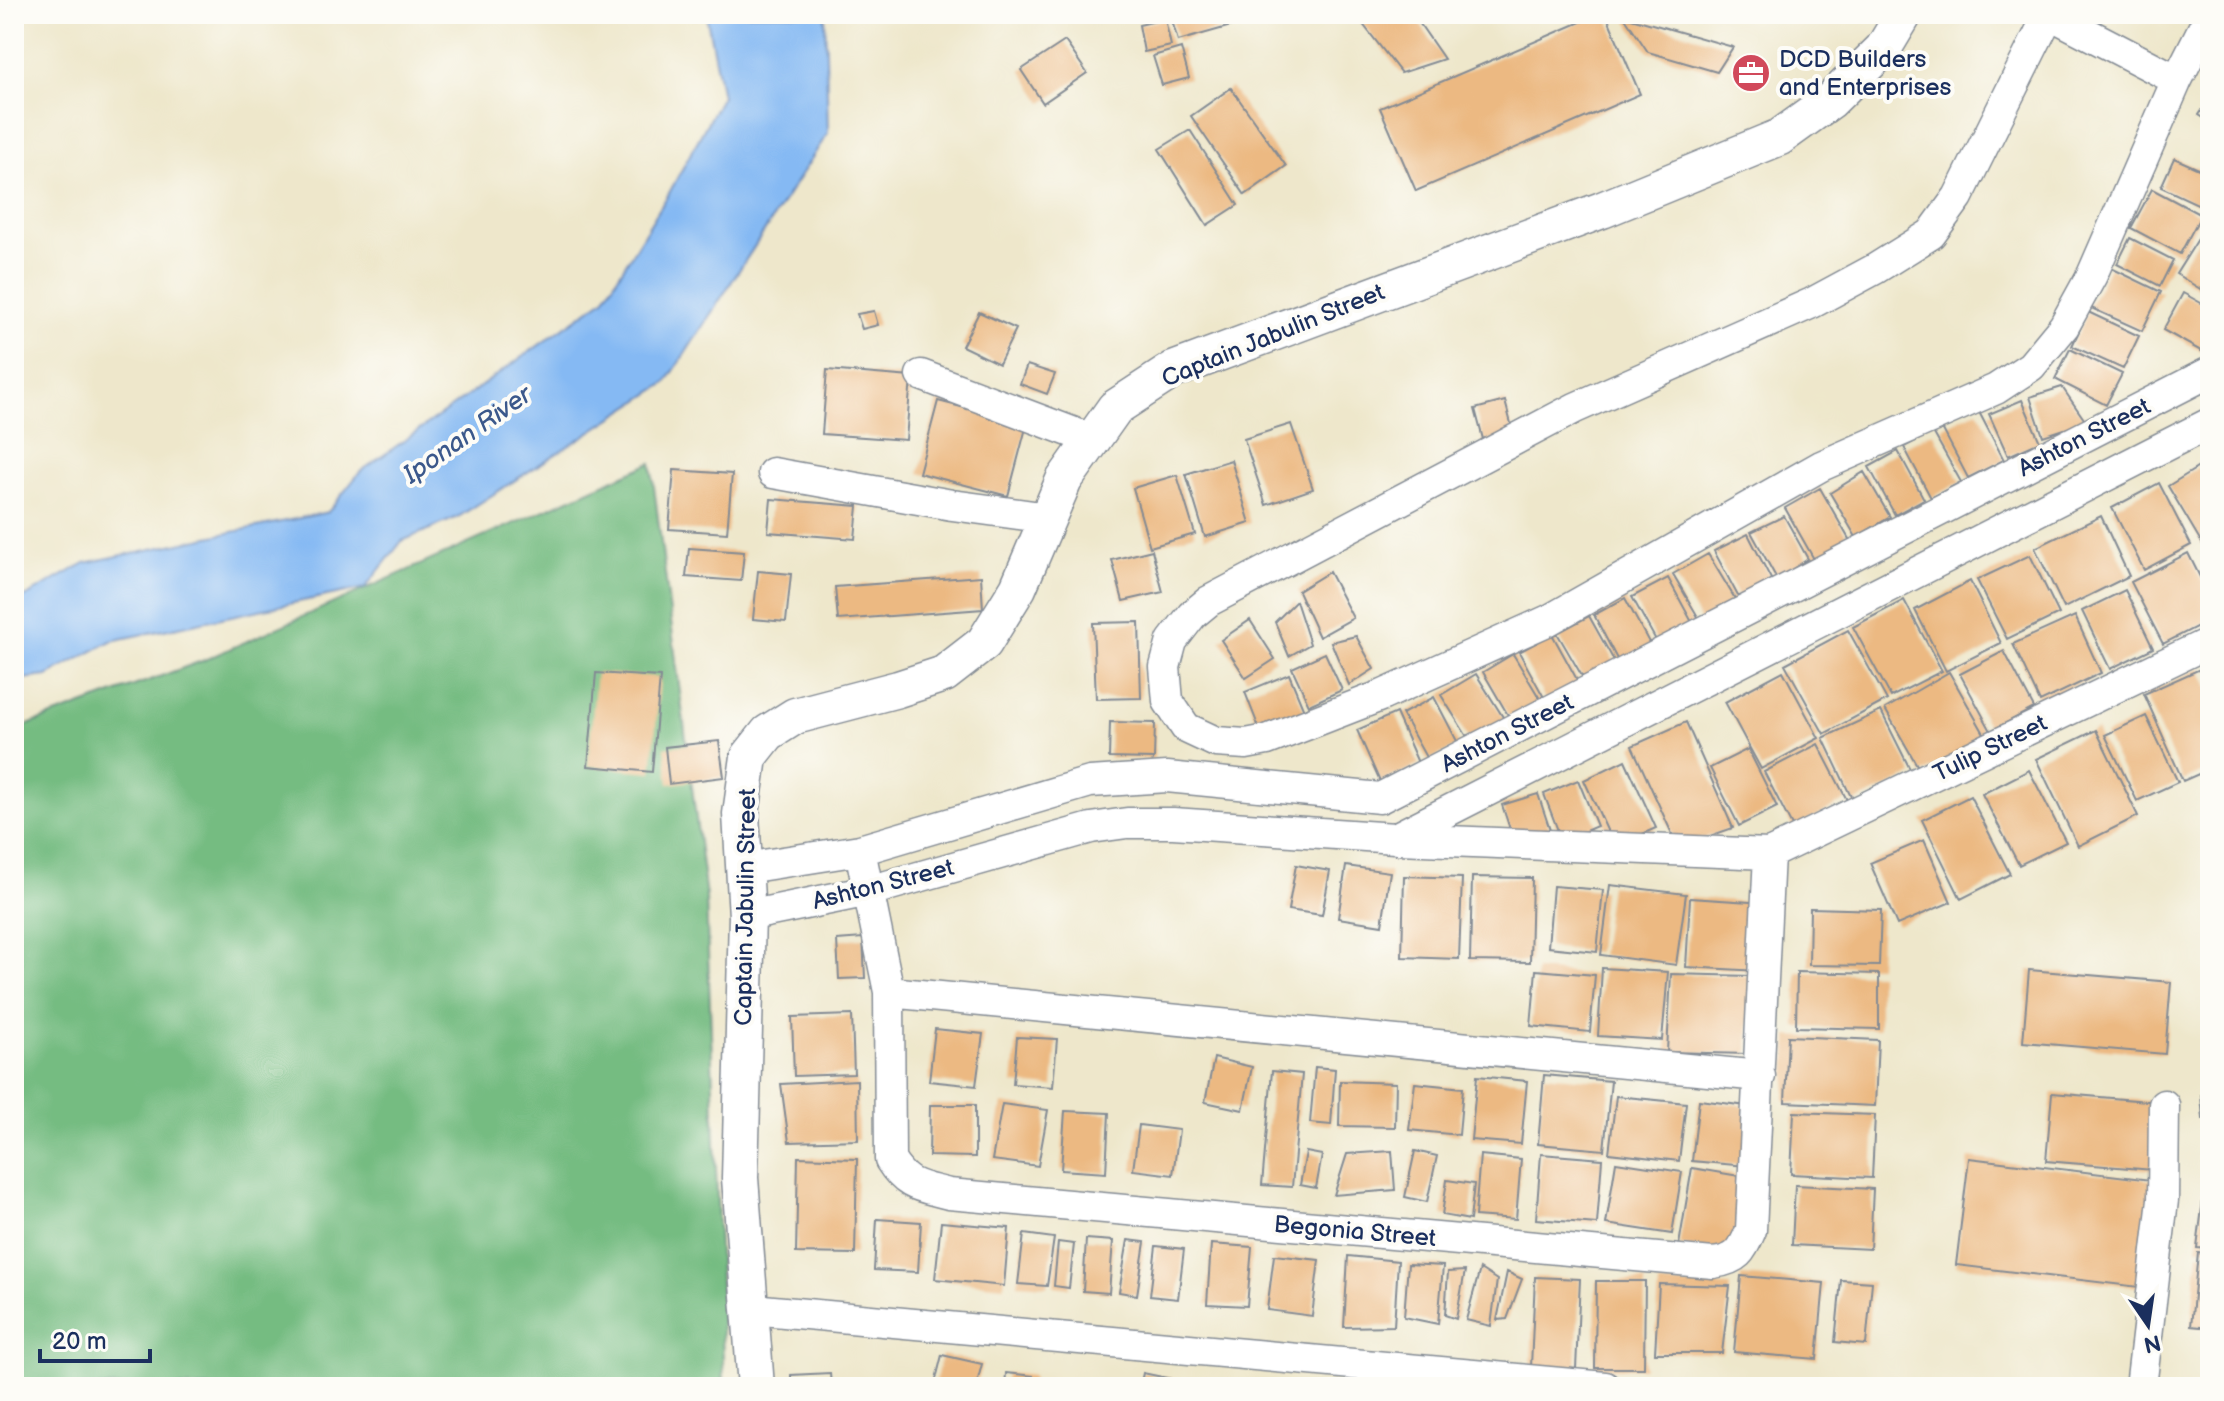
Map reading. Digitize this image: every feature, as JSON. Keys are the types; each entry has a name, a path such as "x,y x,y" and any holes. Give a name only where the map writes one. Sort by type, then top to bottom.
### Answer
{"street":[{"name":"Captain Jabulin Street","path":"756,1387 740,1178 747,916 741,814 749,757 768,733 795,716 944,674 984,643 1018,588 1064,480 1115,408 1173,370 1602,210 1780,137 1830,101 1862,70 1883,49 1904,14"},
{"path":"2177,80 2050,14 1958,197 1931,234 1812,303 1575,408 1209,601 1192,615 1172,641 1165,667 1168,701 1186,728 1216,742 1246,744 1267,740 1383,695 1549,620 1821,466 1996,389 2031,366 2064,326 2092,275 2177,80 2210,15"},
{"name":"Ashton Street","path":"745,868 860,850 1090,782 1167,777 1380,798 2210,372"},
{"path":"921,375 1093,440"},
{"name":"Ashton Street","path":"747,916 869,891 1091,828 1127,823 1173,823 1395,838 2210,423"},
{"path":"773,473 952,505 1048,518"},
{"name":"Tulip Street","path":"1769,854 2210,642"},
{"path":"1380,798 1395,838 1769,854"},
{"name":"Begonia Street","path":"860,850 889,992 890,1160 901,1177 915,1185 965,1195 1713,1263 1730,1261 1741,1253 1751,1230 1769,854"},
{"path":"889,992 1760,1076"},
{"path":"2141,1387 2163,1200 2164,1105"},
{"path":"751,1309 1605,1387"}],"green space":[{"path":"651,463 706,897 724,1387 14,1387 14,730 202,661"}],"water":[{"name":"Iponan River","path":"706,14 825,14 828,133 666,383 458,517 402,541 365,588 111,641 47,676 14,680 14,598 25,597 85,563 328,512 360,472 604,299 668,195 722,96"}],"building":[{"path":"1170,14 1269,14 1270,15 1178,41"},
{"path":"1355,14 1413,14 1444,59 1401,73"},
{"path":"1565,14 1586,14 1583,21"},
{"path":"1606,14 1640,94 1416,191 1380,108"},
{"path":"1624,16 1733,47 1717,72 1648,52"},
{"path":"1165,19 1171,46 1144,52 1139,25"},
{"path":"1065,41 1087,73 1043,103 1021,70"},
{"path":"1181,48 1189,78 1162,85 1153,56"},
{"path":"1231,88 1286,166 1245,195 1191,116"},
{"path":"2210,98 2210,122 2199,115"},
{"path":"1190,130 1238,205 1207,225 1159,149"},
{"path":"2174,158 2210,174 2208,209 2161,187"},
{"path":"2152,189 2201,215 2180,254 2131,228"},
{"path":"2203,231 2210,235 2210,295 2176,274"},
{"path":"2130,238 2173,260 2160,286 2117,264"},
{"path":"2109,267 2161,292 2142,331 2089,307"},
{"path":"2183,293 2210,308 2210,356 2163,330"},
{"path":"874,311 878,325 862,329 857,314"},
{"path":"979,312 1016,329 999,364 962,346"},
{"path":"2088,312 2139,336 2123,369 2072,346"},
{"path":"2070,349 2122,374 2106,405 2055,379"},
{"path":"1027,365 1055,374 1047,394 1020,384"},
{"path":"827,370 911,377 906,440 822,434"},
{"path":"2062,387 2086,422 2043,436 2030,397"},
{"path":"2022,400 2040,442 2008,456 1989,414"},
{"path":"938,401 1027,424 1008,496 919,473"},
{"path":"1505,401 1514,435 1484,443 1475,409"},
{"path":"1978,410 2004,460 1968,478 1942,428"},
{"path":"1291,424 1313,489 1266,505 1244,439"},
{"path":"1933,432 1961,482 1931,498 1904,447"},
{"path":"1898,451 1924,499 1895,515 1869,467"},
{"path":"1231,460 1250,523 1205,537 1186,474"},
{"path":"2210,460 2210,541 2203,545 2168,486"},
{"path":"674,470 732,474 727,533 669,529"},
{"path":"1864,472 1890,517 1856,537 1830,493"},
{"path":"1177,475 1195,534 1150,547 1133,488"},
{"path":"2159,483 2191,545 2144,570 2112,508"},
{"path":"1820,488 1850,541 1815,561 1785,508"},
{"path":"771,499 858,506 855,539 768,532"},
{"path":"1784,516 1808,559 1777,579 1751,532"},
{"path":"2101,516 2129,576 2064,608 2035,548"},
{"path":"1748,534 1772,581 1739,598 1714,551"},
{"path":"689,548 744,552 741,581 686,577"},
{"path":"1152,550 1163,592 1123,601 1112,560"},
{"path":"2188,553 2210,597 2210,620 2163,644 2131,582"},
{"path":"1708,554 1737,602 1701,622 1673,574"},
{"path":"2030,555 2059,614 2007,639 1977,580"},
{"path":"758,571 791,574 786,622 753,619"},
{"path":"1329,572 1353,618 1319,637 1298,591"},
{"path":"981,576 983,609 838,620 835,587"},
{"path":"1668,578 1693,624 1658,644 1632,597"},
{"path":"1970,581 2001,643 1946,671 1915,610"},
{"path":"2125,590 2153,648 2110,669 2082,611"},
{"path":"1625,598 1652,648 1620,665 1594,615"},
{"path":"1904,600 1942,671 1891,697 1853,627"},
{"path":"1296,601 1310,644 1289,656 1275,622"},
{"path":"1589,616 1617,666 1586,683 1557,633"},
{"path":"2075,616 2101,673 2040,702 2013,644"},
{"path":"1250,620 1275,659 1246,678 1221,640"},
{"path":"1139,622 1141,698 1096,699 1093,623"},
{"path":"1848,630 1887,700 1824,734 1785,664"},
{"path":"1552,634 1580,685 1547,703 1519,652"},
{"path":"1356,636 1374,669 1349,685 1331,642"},
{"path":"2004,651 2034,708 1991,731 1960,674"},
{"path":"1325,653 1342,690 1309,705 1292,668"},
{"path":"1513,654 1543,704 1512,722 1483,672"},
{"path":"2200,669 2210,691 2210,769 2183,781 2144,694"},
{"path":"1783,671 1819,738 1761,769 1725,702"},
{"path":"1949,672 1986,737 1922,774 1885,709"},
{"path":"596,673 660,677 652,772 588,766"},
{"path":"1289,674 1306,715 1261,733 1245,692"},
{"path":"1476,674 1506,722 1471,743 1441,695"},
{"path":"1434,697 1459,745 1428,761 1402,714"},
{"path":"1881,711 1913,775 1854,803 1823,738"},
{"path":"1396,713 1419,765 1380,782 1357,730"},
{"path":"2146,716 2178,782 2137,801 2105,735"},
{"path":"1110,722 1155,723 1154,759 1109,758"},
{"path":"1686,722 1733,828 1678,847 1632,746"},
{"path":"2096,730 2138,816 2078,846 2036,759"},
{"path":"719,741 724,777 669,784 665,747"},
{"path":"1818,744 1847,800 1793,828 1764,772"},
{"path":"1748,749 1777,807 1739,826 1710,768"},
{"path":"1625,760 1656,828 1626,841 1612,841 1584,780"},
{"path":"2029,770 2066,842 2019,865 1982,794"},
{"path":"1578,780 1597,826 1562,841 1544,794"},
{"path":"1538,794 1550,830 1514,841 1502,805"},
{"path":"1970,796 2010,874 1961,899 1922,820"},
{"path":"1924,840 1951,902 1897,925 1870,863"},
{"path":"1296,865 1330,871 1322,915 1288,910"},
{"path":"1346,866 1390,872 1382,925 1338,918"},
{"path":"1404,876 1462,878 1459,959 1402,957"},
{"path":"1472,877 1532,878 1530,962 1470,961"},
{"path":"1610,885 1686,894 1676,965 1601,955"},
{"path":"1553,886 1603,890 1597,952 1548,947"},
{"path":"1690,898 1765,903 1760,971 1686,967"},
{"path":"1810,908 1881,910 1879,966 1809,965"},
{"path":"863,938 865,978 839,979 837,940"},
{"path":"1602,968 1668,972 1662,1040 1598,1036"},
{"path":"1536,970 1595,975 1590,1032 1531,1026"},
{"path":"2029,970 2171,982 2165,1054 2023,1042"},
{"path":"1797,972 1879,974 1879,1029 1796,1027"},
{"path":"1671,974 1751,976 1748,1054 1667,1052"},
{"path":"852,1015 854,1074 794,1076 792,1017"},
{"path":"935,1029 983,1034 976,1086 929,1081"},
{"path":"1788,1036 1878,1040 1875,1106 1785,1102"},
{"path":"1017,1037 1057,1039 1053,1087 1013,1084"},
{"path":"1214,1058 1252,1067 1243,1110 1205,1102"},
{"path":"1315,1067 1335,1069 1331,1125 1310,1123"},
{"path":"1272,1071 1302,1074 1292,1187 1262,1185"},
{"path":"1544,1075 1611,1081 1604,1150 1538,1144"},
{"path":"1477,1076 1527,1081 1521,1144 1471,1140"},
{"path":"857,1080 858,1140 789,1142 781,1084"},
{"path":"1340,1081 1396,1083 1395,1127 1339,1126"},
{"path":"1415,1083 1463,1088 1459,1135 1409,1130"},
{"path":"2052,1093 2159,1102 2153,1170 2046,1161"},
{"path":"2201,1095 2210,1095 2210,1119 2203,1119"},
{"path":"1616,1096 1686,1103 1679,1161 1609,1153"},
{"path":"1699,1100 1747,1106 1746,1166 1692,1161"},
{"path":"1002,1104 1048,1110 1038,1166 992,1160"},
{"path":"930,1105 975,1105 975,1157 929,1156"},
{"path":"1065,1111 1109,1113 1106,1173 1061,1170"},
{"path":"1794,1112 1875,1115 1872,1178 1791,1174"},
{"path":"1139,1125 1179,1130 1173,1175 1133,1170"},
{"path":"1392,1151 1395,1190 1334,1195 1347,1154"},
{"path":"1415,1151 1437,1156 1427,1202 1405,1197"},
{"path":"1306,1152 1322,1155 1316,1188 1300,1185"},
{"path":"1541,1154 1602,1159 1597,1224 1536,1219"},
{"path":"1480,1155 1521,1159 1516,1219 1475,1216"},
{"path":"798,1157 857,1159 855,1254 796,1253"},
{"path":"1969,1158 2160,1181 2147,1288 1956,1265"},
{"path":"1616,1162 1682,1172 1672,1234 1606,1224"},
{"path":"1692,1168 1751,1178 1739,1254 1679,1245"},
{"path":"1447,1180 1474,1184 1470,1220 1442,1215"},
{"path":"1795,1185 1873,1189 1870,1249 1792,1245"},
{"path":"2204,1192 2210,1193 2210,1249 2197,1248"},
{"path":"877,1219 921,1222 918,1272 874,1270"},
{"path":"941,1222 1009,1228 1004,1286 935,1279"},
{"path":"1024,1234 1054,1238 1047,1286 1018,1284"},
{"path":"1086,1239 1113,1241 1109,1293 1083,1291"},
{"path":"1128,1240 1145,1242 1137,1295 1119,1292"},
{"path":"1058,1242 1074,1244 1069,1288 1054,1286"},
{"path":"1211,1244 1252,1247 1247,1306 1207,1304"},
{"path":"1156,1246 1184,1249 1178,1299 1150,1296"},
{"path":"2198,1253 2210,1254 2210,1328 2191,1326"},
{"path":"1274,1255 1319,1260 1312,1316 1267,1310"},
{"path":"1348,1256 1398,1261 1394,1326 1344,1327"},
{"path":"1408,1264 1443,1266 1438,1324 1404,1317"},
{"path":"1480,1269 1497,1280 1491,1326 1466,1320"},
{"path":"1465,1271 1456,1319 1445,1315 1448,1272"},
{"path":"1507,1272 1522,1279 1507,1319 1497,1320"},
{"path":"1741,1276 1824,1283 1817,1359 1734,1352"},
{"path":"1535,1277 1580,1279 1576,1369 1531,1367"},
{"path":"1841,1280 1872,1282 1866,1345 1835,1342"},
{"path":"1596,1281 1645,1281 1644,1368 1595,1368"},
{"path":"1659,1284 1730,1286 1722,1353 1655,1353"},
{"path":"942,1355 982,1364 976,1387 934,1387"},
{"path":"830,1373 831,1387 791,1387 791,1375"},
{"path":"1006,1373 1033,1376 1032,1387 1005,1387"},
{"path":"1143,1373 1177,1380 1176,1387 1140,1387"},
{"path":"1047,1379 1066,1383 1066,1387 1045,1387"}],"place":[{"name":"DCD Builders and Enterprises","path":"1751,73"}]}
